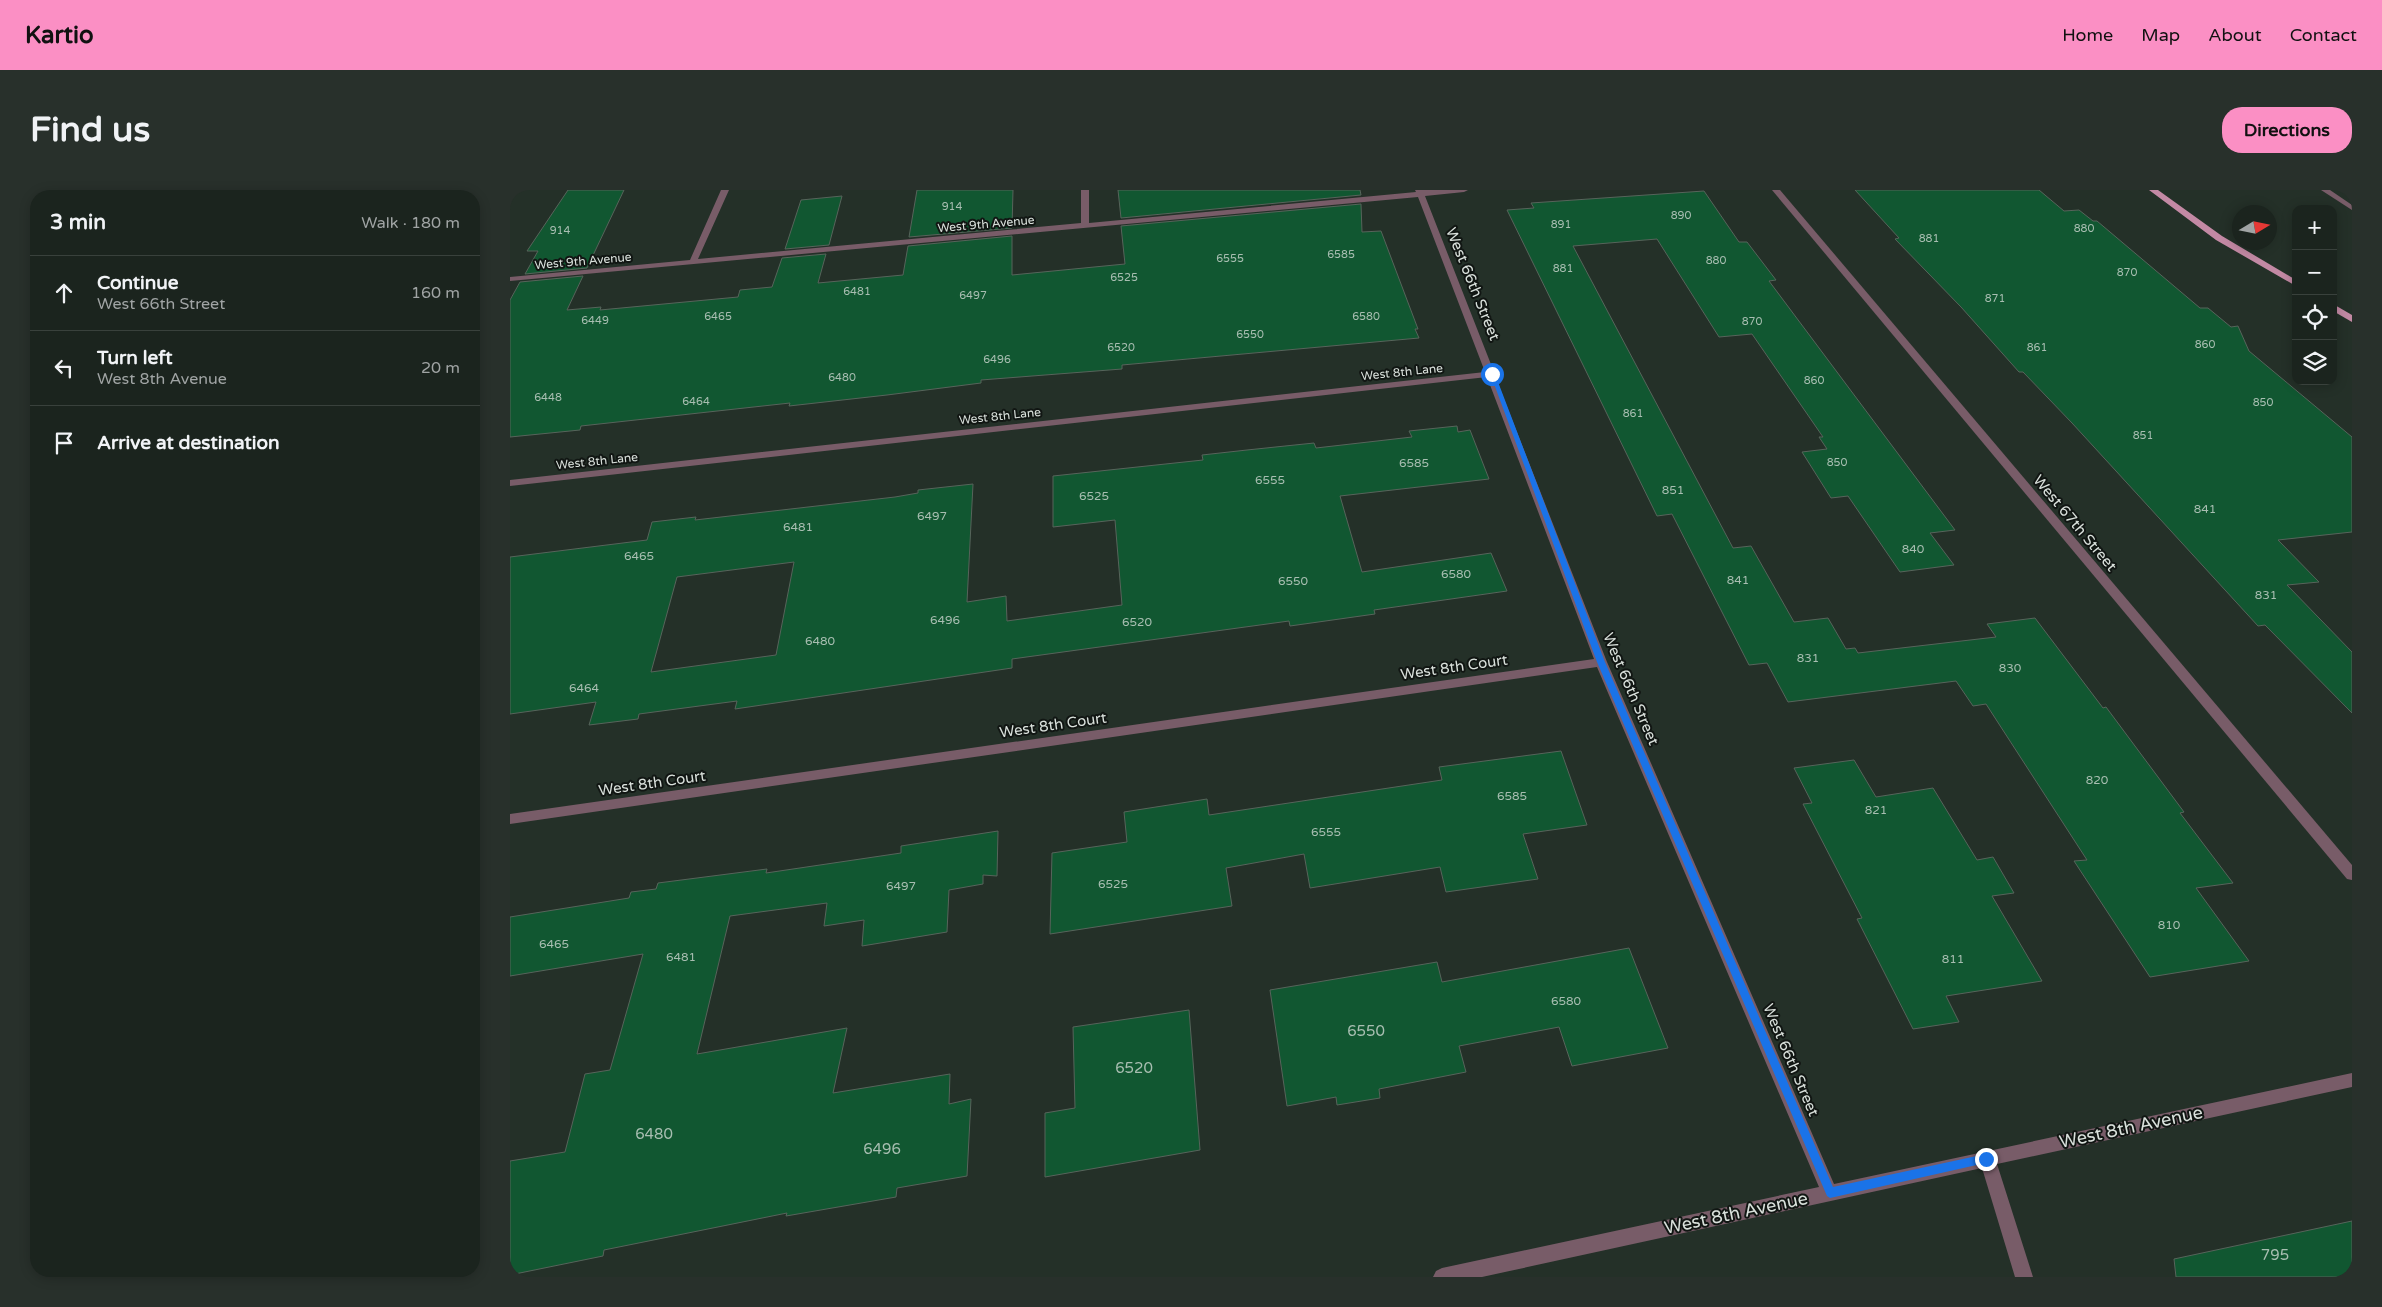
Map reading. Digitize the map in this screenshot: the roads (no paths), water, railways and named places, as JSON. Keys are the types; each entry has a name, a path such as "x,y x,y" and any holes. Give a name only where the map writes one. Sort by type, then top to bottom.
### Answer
{"main road":[{"path":"2153,190 2219,238 2292,282"},
{"path":"2337,309 2352,318"}],"street":[{"path":"693,262 724,190"},
{"path":"1084,190 1085,226"},
{"name":"West 9th Avenue","path":"510,279 1085,226 1420,192 1464,190"},
{"name":"West 67th Street","path":"1776,190 2352,875"},
{"path":"2325,190 2352,208"},
{"name":"West 66th Street","path":"1420,192 1492,374 1601,662 1830,1193"},
{"name":"West 8th Lane","path":"510,483 1492,374"},
{"name":"West 8th Court","path":"510,820 1601,662"},
{"name":"West 8th Avenue","path":"1442,1277 2352,1080"},
{"path":"1986,1159 2024,1277"}]}
